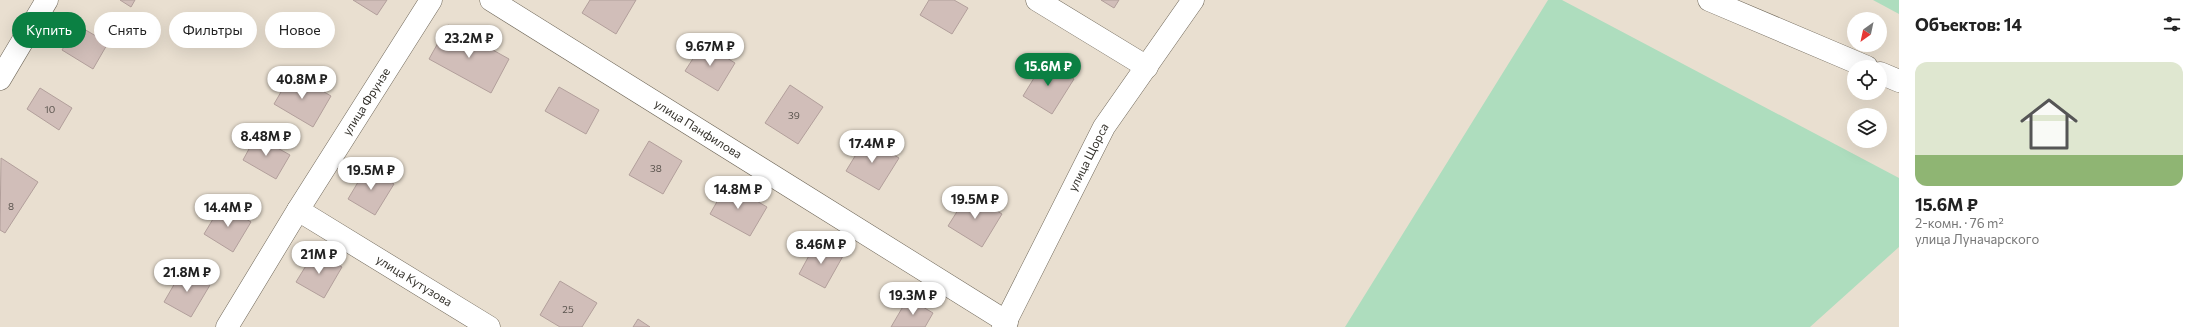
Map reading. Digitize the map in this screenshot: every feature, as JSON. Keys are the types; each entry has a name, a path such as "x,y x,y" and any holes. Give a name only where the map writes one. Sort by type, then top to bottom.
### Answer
{"street":[{"path":"0,79 47,0"},
{"name":"улица Фрунзе","path":"227,327 298,210 431,0"},
{"name":"улица Панфилова","path":"491,0 1005,324"},
{"path":"1037,0 1147,67"},
{"name":"улица Щорса","path":"1005,324 1104,127 1193,0"},
{"path":"1709,0 1850,60"},
{"path":"1887,76 1899,81"},
{"name":"улица Кутузова","path":"298,210 489,327"}],"green space":[{"path":"1548,0 1562,0 1899,178 1899,247 1810,327 1345,327"},
{"path":"1873,0 1899,0 1899,14"}],"building":[{"path":"120,0 135,0 131,7"},
{"path":"353,0 387,0 377,15"},
{"path":"590,0 636,0 616,34 582,13"},
{"path":"929,0 954,0 968,8 952,34 920,15"},
{"path":"1101,0 1119,0 1114,8"},
{"path":"448,25 509,59 491,93 429,59"},
{"path":"86,30 94,35 94,48 105,48 93,69 62,50 63,48 86,48"},
{"path":"703,43 735,63 718,91 685,71"},
{"path":"1045,60 1074,79 1052,114 1023,96"},
{"path":"292,73 331,96 313,127 274,104"},
{"path":"790,85 823,107 798,144 765,123"},
{"path":"559,87 599,110 586,134 545,111"},
{"path":"40,88 72,108 59,130 27,109"},
{"path":"256,136 290,155 276,179 243,160"},
{"path":"866,138 899,158 879,190 846,171"},
{"path":"649,141 682,161 663,194 629,175"},
{"path":"1,158 38,182 5,233 0,230"},
{"path":"367,167 394,184 375,215 348,199"},
{"path":"727,184 767,207 750,236 710,214"},
{"path":"968,194 1002,214 982,247 948,226"},
{"path":"222,204 251,222 233,252 204,234"},
{"path":"817,241 843,256 825,288 799,274"},
{"path":"315,251 342,267 324,298 296,282"},
{"path":"183,269 210,285 191,317 164,302"},
{"path":"560,281 597,303 582,327 560,327 540,315"},
{"path":"908,298 933,313 925,327 891,327"},
{"path":"638,319 650,327 633,327"}]}
